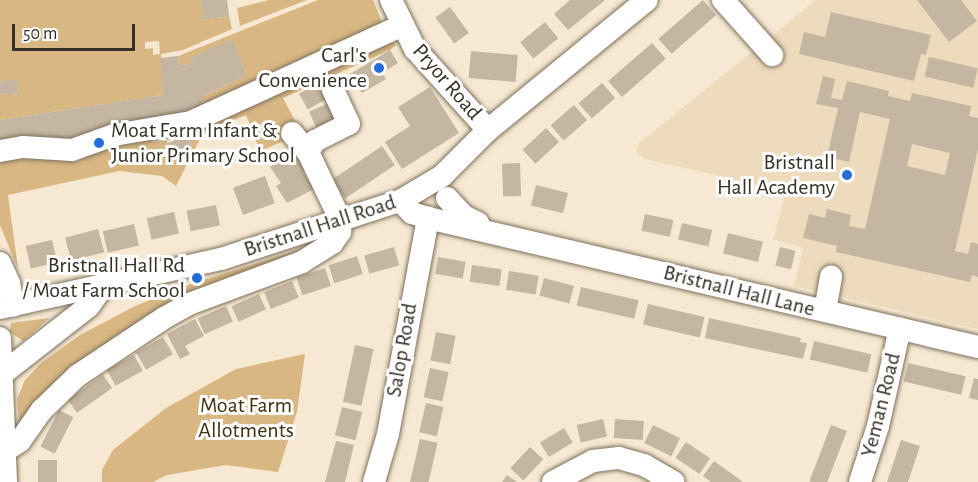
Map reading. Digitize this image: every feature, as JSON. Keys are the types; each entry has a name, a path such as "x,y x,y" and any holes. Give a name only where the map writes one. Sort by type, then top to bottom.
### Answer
{"street":[{"name":"Pryor Road","path":"391,0 415,49 489,130"},
{"name":"Bristnall Hall Road","path":"6,307 221,259 400,201 438,202 489,130 647,0"},
{"path":"723,0 772,55"},
{"path":"0,151 22,147 72,150 114,135 191,123 403,26"},
{"path":"308,152 315,141 349,124 333,88"},
{"path":"2,454 20,441 57,394 100,359 189,304 326,250 340,232 341,221 308,152 292,133"},
{"name":"Bristnall Hall Lane","path":"400,201 412,213 438,202 501,234 978,347"},
{"name":"Salop Road","path":"374,482 387,435 438,202"},
{"path":"0,263 9,283 6,307"},
{"path":"825,311 831,277"},
{"path":"2,374 89,306 103,286"},
{"name":"Yeman Road","path":"860,482 878,426 900,328"},
{"path":"0,338 2,454 6,482"},
{"path":"553,482 593,461 620,458 644,465 673,482"}],"shaded area":[{"name":"Bristnall Hall Academy","path":"816,0 978,0 978,329 794,286 803,248 773,239 786,191 645,159 636,153 638,144"}],"green space":[{"path":"0,0 200,0 203,20 229,16 232,29 183,50 161,54 163,95 0,120 0,95 19,93 17,80 0,82","holes":["159,41 160,54 153,55 153,48 145,49 145,42"]},
{"path":"269,0 307,0 240,26 237,8"},
{"path":"318,0 373,0 385,30 204,112 203,96 247,75 232,40 189,59 191,64 179,65 178,56"},
{"path":"390,40 396,45 390,50 283,98 301,132 289,139 260,151 246,115 203,133 176,186 162,176 119,171 8,195 18,268 0,225 0,158 18,154 77,162 102,145 150,136 152,142 167,141 169,154 192,151 189,133"},
{"path":"309,247 223,285 19,423 17,399 25,380 41,363 80,335 135,306 193,283"},
{"path":"49,318 23,341 10,332 11,323"},
{"name":"Moat Farm Allotments","path":"305,354 297,412 278,472 226,465 167,475 153,482 102,482 102,470 113,450 166,408 236,369"}],"building":[{"path":"200,0 227,0 229,16 203,20"},
{"path":"570,0 605,0 568,30 554,14"},
{"path":"703,0 716,15 672,54 658,39"},
{"path":"917,0 961,0 977,21 949,42"},
{"path":"450,7 469,33 454,43 435,18"},
{"path":"831,12 931,35 926,55 921,54 914,81 799,54 804,32 825,37"},
{"path":"545,22 558,38 533,58 520,42"},
{"path":"232,39 247,75 203,96 204,112 95,129 96,137 48,145 46,137 0,143 0,120 163,95 160,58 178,56 179,65 191,64 189,59"},
{"path":"652,43 666,59 622,97 608,81"},
{"path":"390,50 398,63 382,73 386,79 362,93 350,74"},
{"path":"471,51 518,55 515,82 469,78"},
{"path":"929,57 978,68 973,88 925,76"},
{"path":"823,76 835,79 831,98 842,100 847,81 889,91 888,96 910,101 912,93 971,106 969,116 978,118 978,149 955,251 968,254 971,242 978,244 978,277 972,275 970,282 836,252 837,246 803,238 809,214 825,218 827,209 851,215 849,226 865,229 890,119 860,112 849,162 827,157 838,108 816,104","holes":["912,144 950,153 945,175 907,166"]},
{"path":"17,79 19,93 0,95 0,82"},
{"path":"320,82 329,98 308,109 299,94"},
{"path":"602,83 615,98 592,118 579,103"},
{"path":"430,87 459,133 402,169 385,142 410,126 398,107"},
{"path":"331,102 339,120 317,130 309,112"},
{"path":"574,105 587,120 564,140 551,125"},
{"path":"546,128 559,142 536,164 523,150"},
{"path":"189,133 192,151 169,155 167,143 174,141 173,136"},
{"path":"382,146 395,165 345,199 332,180"},
{"path":"300,155 309,168 303,172 314,189 287,203 276,186 281,183 270,167 285,157 289,163"},
{"path":"520,163 521,196 503,197 502,164"},
{"path":"265,176 275,203 243,215 233,188"},
{"path":"536,185 568,193 563,213 531,205"},
{"path":"216,205 220,226 191,231 187,211"},
{"path":"174,212 179,233 152,240 147,218"},
{"path":"645,214 673,220 670,237 641,231"},
{"path":"682,223 712,230 708,247 678,240"},
{"path":"134,224 139,245 108,253 103,231"},
{"path":"98,229 104,252 71,261 65,238"},
{"path":"728,233 763,242 758,262 723,253"},
{"path":"52,240 57,262 31,268 26,246"},
{"path":"394,247 399,265 369,274 364,256"},
{"path":"780,247 796,251 791,269 775,265"},
{"path":"357,256 363,274 334,283 328,265"},
{"path":"438,257 466,262 463,279 435,274"},
{"path":"472,265 502,269 499,286 470,282"},
{"path":"325,268 331,286 302,295 296,277"},
{"path":"509,271 539,276 536,294 506,290"},
{"path":"544,278 574,286 569,303 539,295"},
{"path":"292,281 299,298 271,309 264,292"},
{"path":"581,287 638,300 634,319 577,306"},
{"path":"259,294 266,310 239,322 232,306"},
{"path":"648,304 705,317 700,338 643,324"},
{"path":"226,306 233,322 205,334 198,319"},
{"path":"709,318 801,338 800,342 807,343 803,359 705,338"},
{"path":"195,319 204,336 185,346 190,354 180,359 167,334"},
{"path":"436,332 456,336 450,364 430,360"},
{"path":"163,337 173,354 146,370 136,352"},
{"path":"814,341 871,354 867,373 810,360"},
{"path":"355,345 374,349 362,406 343,402"},
{"path":"134,355 143,371 116,386 107,370"},
{"path":"908,363 965,376 961,395 904,382"},
{"path":"430,368 449,372 442,401 424,397"},
{"path":"103,375 112,388 77,413 68,400"},
{"path":"974,378 978,379 978,400 969,398"},
{"path":"426,403 444,407 437,436 419,432"},
{"path":"342,407 362,412 355,440 335,435"},
{"path":"59,410 73,417 55,454 40,447"},
{"path":"603,419 607,437 581,443 577,425"},
{"path":"615,419 644,421 643,440 614,438"},
{"path":"653,425 680,438 671,456 644,443"},
{"path":"831,425 847,431 827,482 809,481"},
{"path":"564,428 573,443 549,457 540,442"},
{"path":"420,439 438,443 429,482 410,482"},
{"path":"901,440 920,446 908,482 887,482"},
{"path":"336,441 354,445 345,482 325,482"},
{"path":"686,442 710,458 699,474 675,458"},
{"path":"530,447 543,459 523,480 510,468"},
{"path":"38,460 57,460 57,482 38,482"},
{"path":"714,461 743,482 711,482 703,476"},
{"path":"507,475 517,482 502,482"}],"place":[{"name":"Carl's Convenience","path":"379,68"},
{"name":"Moat Farm Infant & Junior Primary School","path":"99,143"},
{"name":"Bristnall Hall Academy","path":"847,175"},
{"name":"Bristnall Hall Rd / Moat Farm School","path":"197,278"}]}
